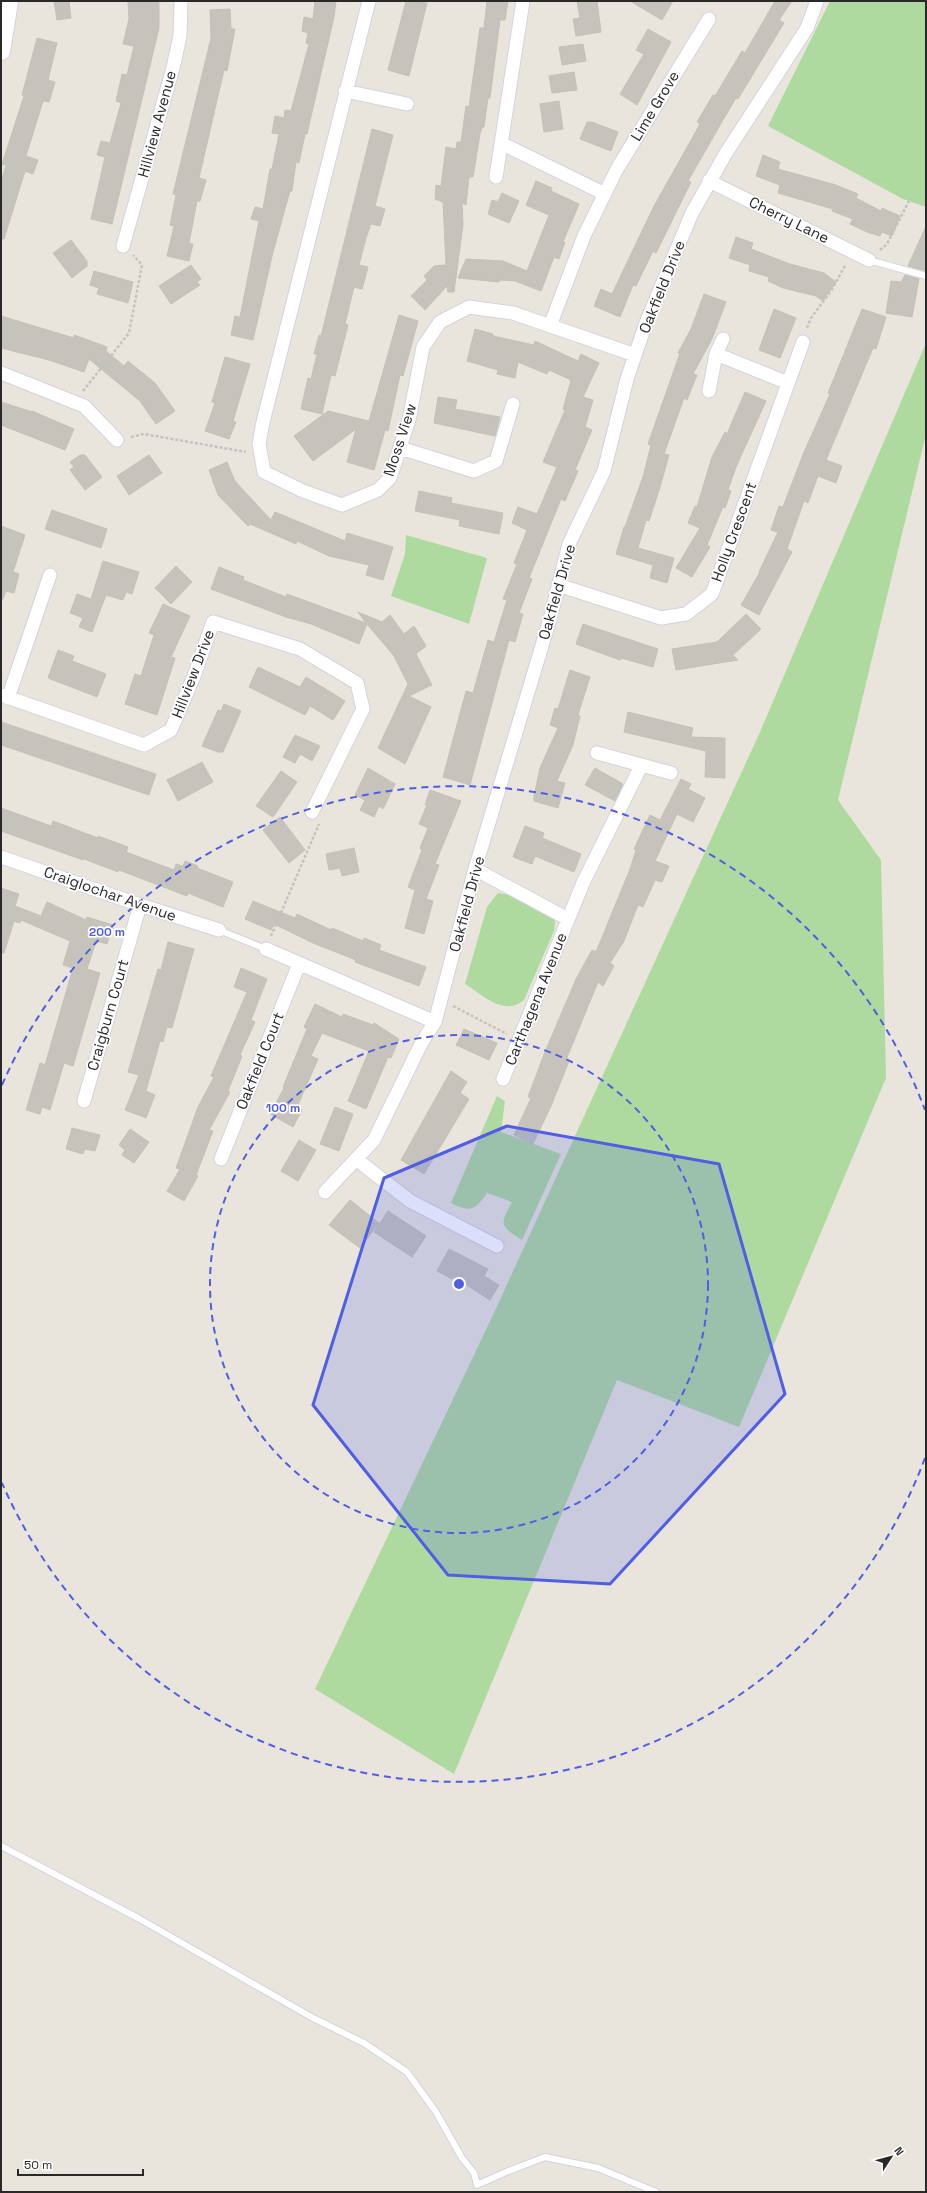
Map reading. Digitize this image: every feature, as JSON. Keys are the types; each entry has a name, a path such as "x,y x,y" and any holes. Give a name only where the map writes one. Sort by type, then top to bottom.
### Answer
{"street":[{"path":"1,51 9,1"},
{"name":"Hillview Avenue","path":"123,246 173,68 180,36 180,1"},
{"name":"Moss View","path":"369,1 345,91 263,422 259,444 264,472 303,491 342,505 378,490 390,478 409,420 423,346 440,322 469,307 513,313 635,355"},
{"path":"496,177 500,143 524,1"},
{"name":"Oakfield Drive","path":"325,1192 374,1140 422,1042 435,1022 442,1000 475,869 569,544 604,471 627,379 646,323 692,213 709,181 807,28 817,1"},
{"name":"Lime Grove","path":"550,326 584,236 604,194 617,169 709,19"},
{"path":"345,91 407,104"},
{"path":"500,143 604,194"},
{"name":"Cherry Lane","path":"709,181 869,260"},
{"path":"709,391 716,354 723,339"},
{"name":"Holly Crescent","path":"558,585 661,618 686,614 712,594 803,342"},
{"path":"716,354 788,383"},
{"path":"1,373 84,406 117,440"},
{"path":"400,448 474,471 496,461 513,404"},
{"name":"Hillview Drive","path":"50,575 5,696 144,745 171,730 194,676 213,622 300,649 357,683 363,709 312,812"},
{"path":"597,752 641,766 671,773"},
{"name":"Carthagena Avenue","path":"503,1078 583,883 641,766"},
{"name":"Craiglochar Avenue","path":"1,857 140,905 219,930"},
{"name":"Carthagena Avenue","path":"475,869 568,919"},
{"name":"Craigburn Court","path":"84,1101 140,905"},
{"path":"266,949 435,1022"},
{"name":"Oakfield Court","path":"221,1159 299,964"},
{"path":"356,1160 410,1201 497,1246"}],"lane":[{"path":"869,260 926,276"},
{"path":"219,930 266,949"},
{"path":"1,1846 138,1918 313,2018 364,2043 407,2072 436,2112 462,2158 474,2173 477,2185 545,2157 598,2168 656,2192"}],"path":[{"path":"869,260 887,244 909,201"},
{"path":"74,402 129,333 142,265 123,246"},
{"path":"803,342 811,318 831,291 853,252"},
{"path":"117,440 144,434 261,455"},
{"path":"266,949 319,823 312,812"},
{"path":"442,1000 519,1040"}],"highlighted area":[{"path":"507,1126 719,1164 785,1394 610,1584 448,1575 313,1405 384,1178"}],"green space":[{"path":"830,1 926,1 926,207 903,199 768,126"},
{"path":"926,343 926,434 838,800 881,860 886,1078 739,1427 617,1380 454,1774 315,1689 493,1315 760,732"},
{"path":"406,535 487,558 469,624 391,596 405,554"},
{"path":"498,893 524,897 553,915 555,922 554,931 524,1000 516,1005 509,1006 501,1005 486,998 465,984 487,907"},
{"path":"497,1096 505,1101 501,1132 561,1154 522,1240 509,1231 504,1224 505,1215 512,1202 487,1193 476,1206 472,1208 467,1209 451,1203"}],"building":[{"path":"54,1 69,1 71,18 57,20"},
{"path":"128,1 159,1 159,28 112,224 91,219 105,157 97,155 101,141 110,143 121,103 116,101 122,74 127,75 134,46 123,44 129,19"},
{"path":"315,1 336,1 334,17 307,134 305,134 299,163 296,162 292,191 290,191 273,252 253,340 231,335 235,316 240,317 259,221 251,219 255,207 263,209 270,169 272,169 279,134 272,133 275,116 284,118 285,110 291,111 309,44 306,43 308,33 302,31 304,17 313,19"},
{"path":"406,1 427,3 409,76 388,70"},
{"path":"487,1 508,1 505,20 500,20 490,98 488,98 484,127 482,127 480,134 473,177 469,177 466,205 462,203 463,225 454,292 448,292 447,286 425,310 411,296 427,280 424,276 434,266 446,265 443,202 435,199 436,185 441,186 446,147 456,149 457,142 461,142 466,106 469,107 480,28 484,28"},
{"path":"577,1 597,1 601,32 576,36 573,19 580,18"},
{"path":"630,1 673,1 662,20"},
{"path":"775,1 792,1 779,20 784,23 738,99 736,98 688,181 691,182 656,253 653,251 636,286 633,285 620,317 594,306 601,289 612,294 653,208 700,124 697,122 713,95 715,96 742,51 745,53"},
{"path":"230,9 231,29 235,29 227,71 224,70 199,178 206,180 200,201 197,201 189,243 193,244 189,261 167,256 174,226 170,225 176,195 173,194 211,38 210,10"},
{"path":"648,29 671,42 637,105 620,94 644,54 636,50"},
{"path":"37,38 57,43 48,80 55,82 49,102 43,101 26,156 38,160 33,174 25,171 4,239 1,239 1,182 6,165 2,164 24,96 22,95"},
{"path":"583,44 586,61 562,65 559,47"},
{"path":"574,72 577,90 552,93 549,76"},
{"path":"559,101 563,129 544,132 540,104"},
{"path":"587,122 592,122 618,132 611,151 580,139"},
{"path":"372,129 393,135 375,206 385,209 380,226 371,224 366,238 359,265 368,267 362,289 354,287 345,324 348,325 335,376 331,375 322,414 301,409 308,378 311,379 317,354 314,354 319,335 321,336"},
{"path":"763,155 780,162 778,169 836,185 858,194 856,198 881,211 882,208 900,216 892,236 882,232 880,236 867,232 850,224 853,219 832,211 833,209 778,193 780,185 756,176"},
{"path":"536,181 552,188 551,191 579,204 563,242 565,242 559,259 554,257 541,291 515,281 499,280 499,282 458,278 466,259 503,261 527,271 549,215 526,205"},
{"path":"502,193 519,201 509,223 488,214 492,200 498,202"},
{"path":"926,226 926,271 908,266"},
{"path":"736,237 753,243 751,249 790,264 824,273 836,282 823,301 816,296 783,288 768,281 769,277 749,271 750,265 729,258"},
{"path":"71,240 87,261 87,266 72,278 53,253"},
{"path":"191,265 201,279 197,282 200,285 171,304 159,286"},
{"path":"94,271 133,282 128,303 97,294 99,288 90,285"},
{"path":"905,275 919,279 912,317 886,313 891,281 901,282"},
{"path":"704,294 726,302 712,339 693,374 697,375 687,400 684,398 664,454 669,455 660,487 649,521 646,520 638,548 674,558 667,583 650,578 653,565 616,554 624,527 643,477 651,445 648,444 680,353 678,353 691,329"},
{"path":"774,309 796,318 780,358 759,350"},
{"path":"862,309 886,317 876,349 873,348 826,460 842,466 836,483 818,476 808,503 804,501 787,549 792,552 759,615 741,605 760,572 778,532 771,530 779,506 783,507 804,452 830,394 828,393"},
{"path":"399,315 418,321 403,376 400,375 388,431 385,430 374,470 347,462 356,429 313,461 294,436 328,411 369,421"},
{"path":"1,316 74,338 74,335 107,347 106,351 124,366 128,361 155,383 175,411 156,424 140,401 89,359 84,372 49,360 1,348"},
{"path":"475,329 493,334 493,336 534,345 535,341 578,361 581,354 599,363 583,397 593,400 585,427 592,430 575,470 578,471 565,501 561,499 529,578 532,579 519,613 523,614 515,642 509,640 470,785 443,777 466,691 473,693 488,640 494,642 507,600 503,599 517,564 514,563 527,530 512,523 518,507 537,514 557,467 543,462 565,410 563,409 571,380 549,370 547,374 518,362 515,378 497,374 498,370 467,361"},
{"path":"225,357 250,364 233,421 236,422 229,439 205,431 215,403 212,402"},
{"path":"745,392 766,401 736,467 728,490 731,491 725,508 723,507 707,545 710,547 692,577 676,568 700,528 688,523 695,506 697,507 712,457 725,432 727,434"},
{"path":"438,397 457,400 455,409 500,417 495,436 434,423"},
{"path":"1,402 32,411 74,429 65,450 1,425"},
{"path":"80,455 85,455 102,477 85,490 70,470 74,467 70,462"},
{"path":"149,455 162,473 129,495 117,476"},
{"path":"227,462 235,481 271,520 275,512 345,541 347,533 393,547 383,580 366,575 369,565 329,556 297,541 296,544 250,524 248,526 218,495 209,470"},
{"path":"419,491 452,498 451,503 503,513 499,534 459,526 460,520 415,511"},
{"path":"52,510 107,529 101,548 45,529"},
{"path":"1,526 25,535 13,572 19,574 14,593 6,591 3,599 1,599"},
{"path":"103,561 139,572 132,594 126,592 123,600 106,595 92,632 79,627 83,618 70,613 77,594 91,599"},
{"path":"176,566 192,582 171,604 155,588"},
{"path":"219,567 244,577 243,580 286,597 287,594 366,623 358,612 382,622 390,615 404,634 414,626 426,646 416,654 432,685 409,696 431,707 405,764 378,748 408,684 394,656 367,624 359,644 311,624 286,617 211,589"},
{"path":"163,604 190,616 171,657 175,658 157,715 125,704 135,674 141,676 154,635 149,633"},
{"path":"746,614 761,629 733,655 738,660 676,670 672,649 717,642"},
{"path":"583,624 658,649 653,667 621,658 620,660 576,644"},
{"path":"58,650 74,656 72,661 106,674 97,697 48,678"},
{"path":"258,667 300,687 306,677 345,701 333,720 310,706 305,715 249,687"},
{"path":"570,670 590,677 578,715 580,716 573,745 557,781 565,783 558,808 534,801 534,796 540,768 558,728 550,725 555,708 558,709"},
{"path":"224,704 241,711 223,752 218,752 202,746 218,710 221,711"},
{"path":"628,712 693,728 691,737 725,738 725,778 705,777 706,751 624,732"},
{"path":"1,722 156,774 149,795 1,745"},
{"path":"295,735 320,746 312,761 300,754 295,763 283,757"},
{"path":"202,762 213,782 178,801 167,780"},
{"path":"368,768 395,784 383,809 379,806 374,817 360,810 365,800 355,795"},
{"path":"595,768 623,784 615,801 585,785"},
{"path":"281,771 297,782 273,817 256,806"},
{"path":"681,779 691,784 688,789 705,798 693,822 677,814 655,861 669,866 662,882 655,880 643,907 638,905 624,941 610,963 614,966 603,986 598,982 566,1060 569,1061 551,1106 533,1144 514,1135 531,1098 528,1097 545,1052 576,979 592,950 596,952 630,869 636,850 634,849 650,815 660,820"},
{"path":"430,790 461,801 435,864 439,865 426,899 433,901 424,934 405,928 415,890 408,887 422,850 420,848 428,828 419,824 427,805 425,805"},
{"path":"1,808 51,826 53,821 98,838 98,836 128,847 126,852 174,870 176,864 183,866 185,861 198,866 197,868 233,882 223,907 188,893 187,896 119,870 118,872 1,831"},
{"path":"280,817 305,850 289,863 263,830"},
{"path":"525,826 544,833 542,838 581,854 574,872 535,856 532,864 513,857"},
{"path":"354,848 359,872 342,876 340,868 329,870 326,854"},
{"path":"1,888 19,894 15,906 41,916 47,902 86,920 87,917 113,925 107,944 96,941 87,969 100,973 73,1066 64,1063 50,1110 42,1107 40,1114 26,1110 40,1063 45,1065 73,968 63,965 70,941 21,920 20,923 14,921 4,953 1,953"},
{"path":"253,901 295,918 297,914 331,930 332,928 363,941 364,938 381,945 379,950 426,967 419,986 355,962 356,960 313,943 274,924 271,930 245,919"},
{"path":"168,942 194,949 172,1028 167,1027 163,1042 160,1041 146,1091 155,1095 146,1118 125,1110 139,1075 128,1072 158,969 161,970"},
{"path":"241,968 267,979 251,1020 255,1022 240,1055 242,1056 228,1091 230,1092 209,1130 213,1131 196,1175 198,1176 184,1201 167,1191 180,1169 176,1168 198,1107 214,1077 211,1076 247,992 234,987"},
{"path":"315,1004 342,1017 343,1014 373,1025 374,1023 399,1039 391,1058 388,1057 366,1109 348,1101 369,1051 322,1033 311,1056 318,1059 297,1107 302,1110 293,1127 270,1114 284,1088 283,1087 307,1029 304,1027"},
{"path":"464,1029 497,1043 489,1060 456,1045"},
{"path":"451,1071 467,1082 460,1093 469,1099 424,1174 401,1160"},
{"path":"335,1107 353,1114 339,1151 320,1144"},
{"path":"72,1128 100,1135 95,1151 85,1149 83,1154 66,1149"},
{"path":"130,1129 149,1142 134,1163 122,1155 125,1150 119,1145"},
{"path":"299,1140 316,1150 298,1181 281,1171"},
{"path":"350,1200 379,1223 360,1248 329,1225"},
{"path":"388,1211 426,1236 412,1257 374,1232"},
{"path":"449,1249 488,1269 484,1276 499,1285 490,1300 454,1277 452,1279 437,1271"}]}
